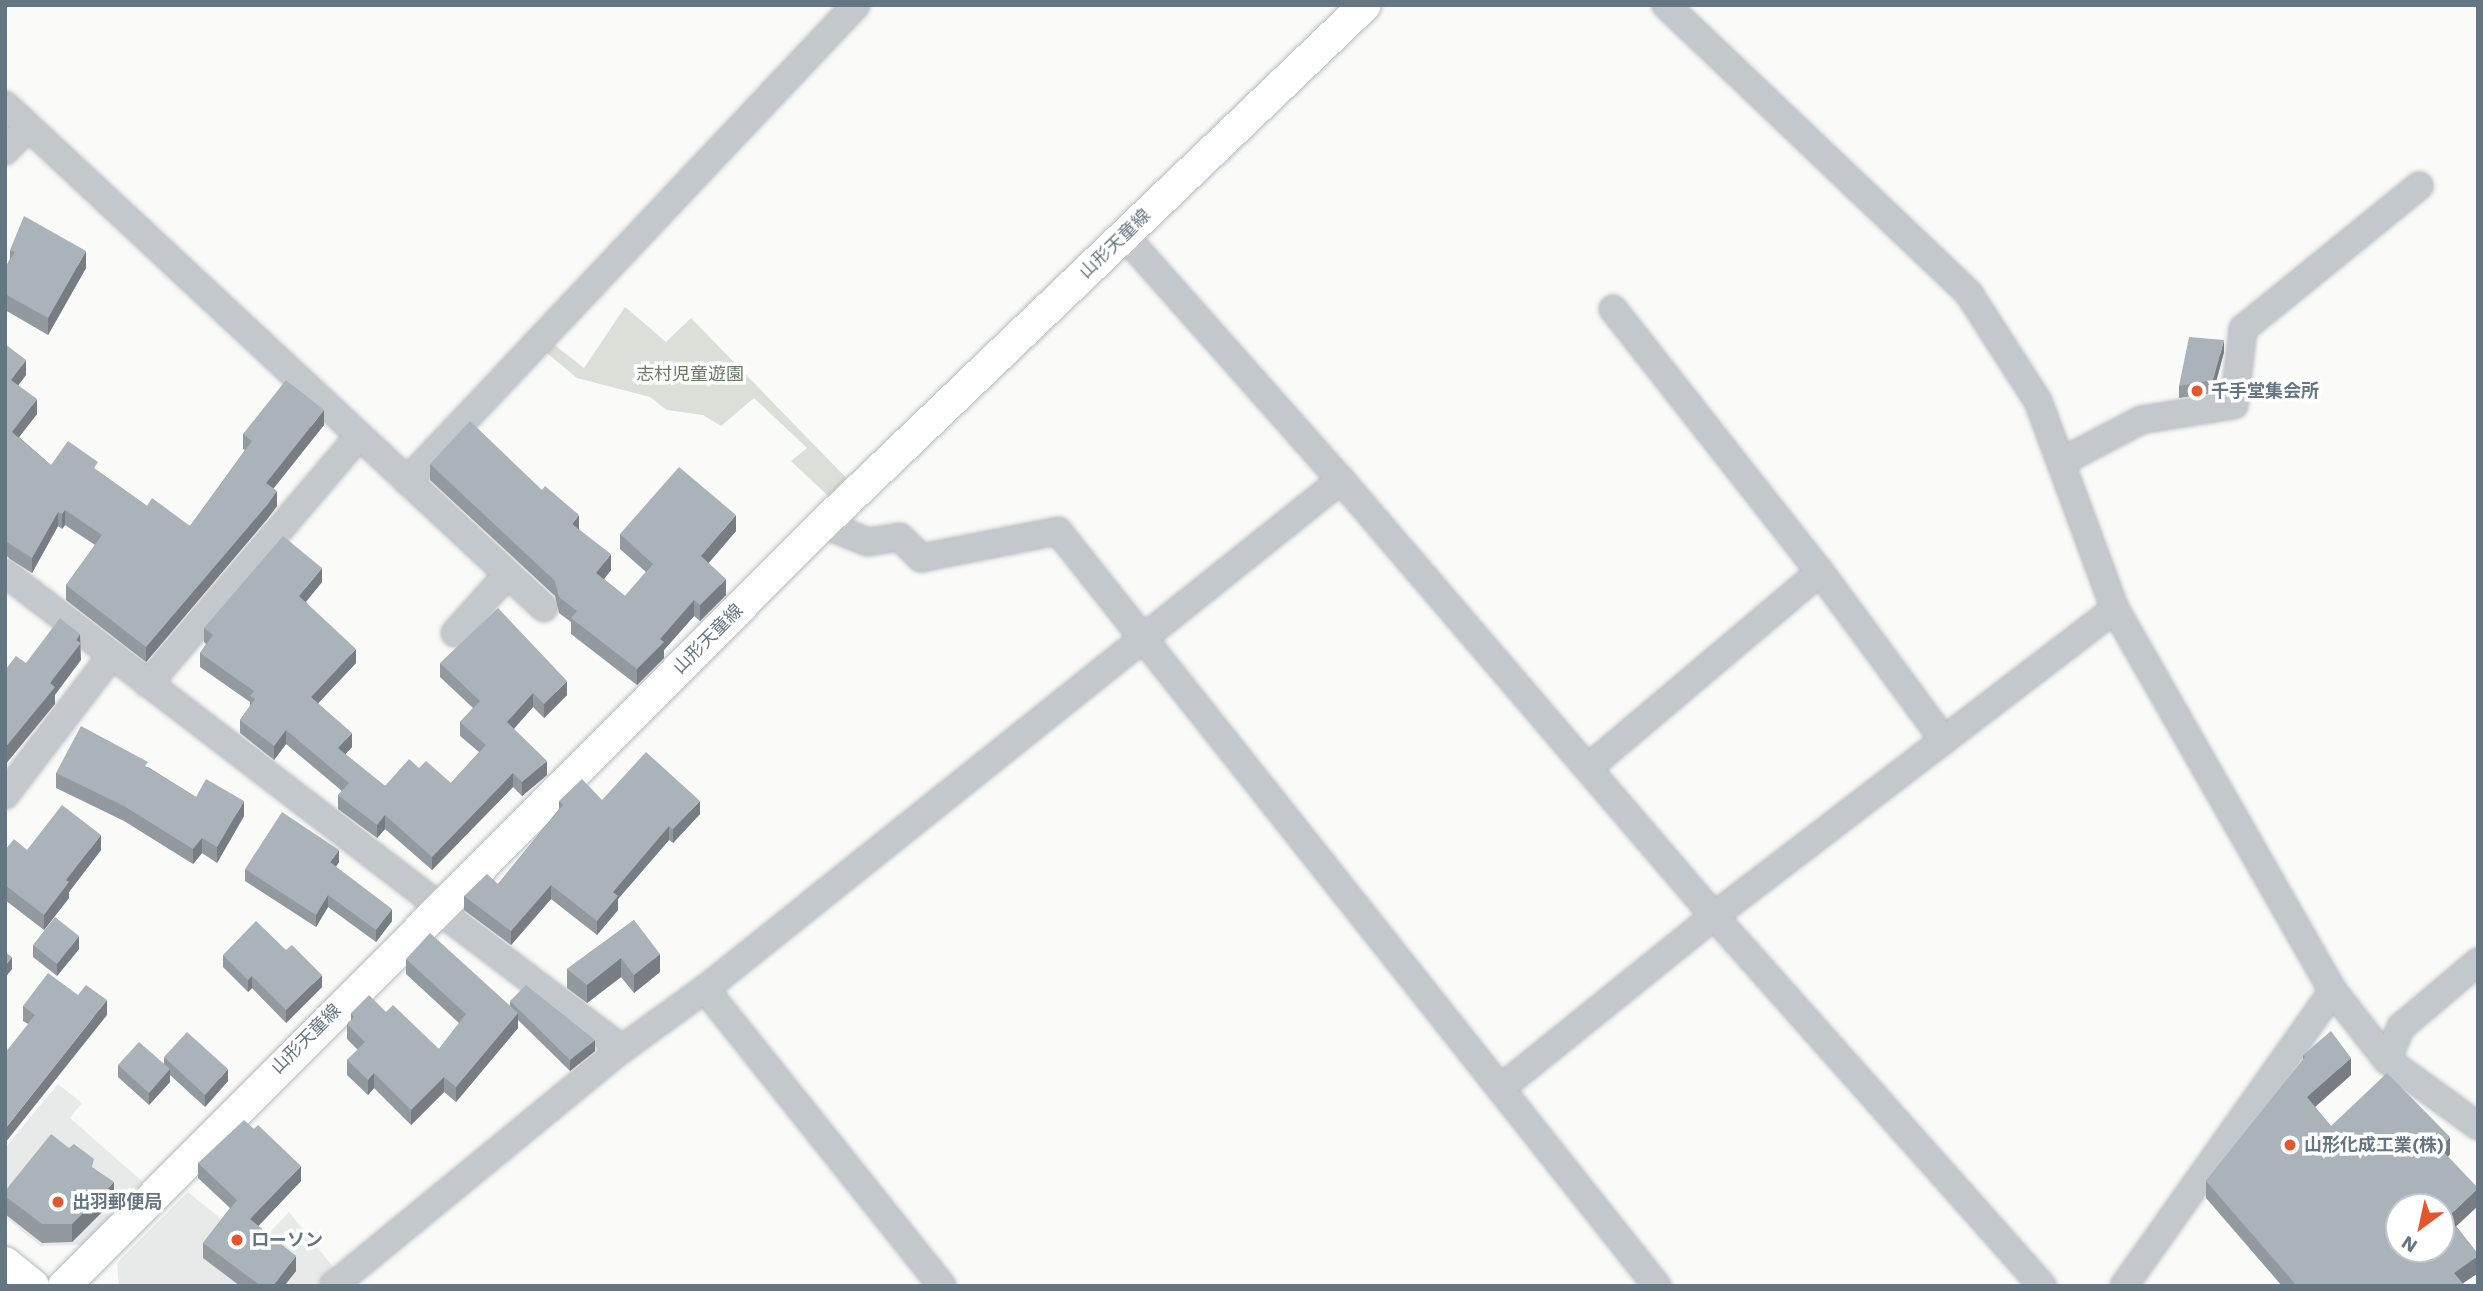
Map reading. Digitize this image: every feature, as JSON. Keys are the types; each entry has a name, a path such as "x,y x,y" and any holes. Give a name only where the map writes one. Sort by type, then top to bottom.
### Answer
{"main road":[{"name":"山形天童線","path":"64,1286 823,524 1364,5"},
{"path":"5,1263 33,1286"}],"street":[{"path":"407,481 856,5"},
{"path":"1666,5 1969,295 2038,401 2115,609 2333,991 2387,1060 2478,1126"},
{"path":"5,105 544,608"},
{"path":"5,151 28,127"},
{"path":"2061,462 2141,420 2234,405 2243,329 2419,186"},
{"path":"1124,235 1341,480 1714,916 2043,1286"},
{"path":"1613,309 1820,572 1944,740"},
{"path":"148,684 358,437"},
{"path":"333,1286 622,1049 705,989 1341,480"},
{"path":"823,524 868,542 900,537 921,558 1058,531 1142,641 1657,1286"},
{"path":"1587,768 1820,572"},
{"path":"5,573 622,1049"},
{"path":"455,633 508,575"},
{"path":"1501,1088 1714,916 2115,609"},
{"path":"5,796 112,655"},
{"path":"2387,1060 2401,1027 2478,962"},
{"path":"705,989 942,1286"},
{"path":"2124,1286 2333,991"}],"shaded area":[{"path":"58,1084 82,1103 70,1118 143,1182 82,1245 40,1246 5,1217 5,1148"},
{"path":"188,1192 226,1223 264,1238 289,1212 334,1268 314,1286 119,1286 117,1263"}],"green space":[{"name":"志村児童遊園","path":"625,307 666,342 691,318 858,490 841,508 791,461 807,448 754,398 721,426 703,415 667,410 650,397 577,378 536,344 543,336 584,368"}],"building":[{"path":"24,216 86,251 48,318 5,294 5,268 15,252 10,250"},
{"path":"2189,337 2224,340 2213,380 2179,386"},
{"path":"5,344 26,360 11,380 37,399 12,432 51,465 68,441 98,462 94,468 147,506 152,498 190,526 252,441 243,434 286,380 324,410 266,483 277,491 268,504 146,647 66,585 102,535 65,510 62,514 58,512 32,558 5,540"},
{"path":"470,421 542,490 545,486 579,515 572,524 611,554 596,573 625,596 653,564 620,534 679,467 736,515 701,556 726,579 700,605 694,600 660,639 664,642 637,669 571,618 577,611 559,597 555,581 430,464"},
{"path":"283,536 322,568 299,596 356,649 311,697 352,733 338,748 385,786 409,759 419,768 426,761 451,783 486,745 460,722 480,701 440,663 498,608 567,681 544,704 533,693 507,722 547,761 522,782 513,773 432,857 385,815 377,825 338,795 349,783 286,730 274,746 240,720 255,699 250,696 254,691 200,653 213,635 204,628"},
{"path":"60,618 80,634 76,640 81,643 50,683 55,687 5,748 5,670 16,656 26,663"},
{"path":"81,726 148,762 145,766 196,797 206,779 244,801 217,847 202,838 193,849 124,806 56,773"},
{"path":"646,752 700,801 673,829 669,826 613,892 618,896 597,921 551,885 511,931 464,896 487,874 498,884 563,805 559,801 582,779 602,800"},
{"path":"62,805 101,835 66,880 69,882 44,915 5,885 5,850 14,839 27,850"},
{"path":"282,812 339,850 330,862 392,909 376,930 328,895 316,915 245,869"},
{"path":"55,917 79,936 57,964 33,945"},
{"path":"634,920 660,954 634,975 621,958 587,985 567,969"},
{"path":"256,921 286,950 292,945 322,975 286,1010 252,976 248,980 223,955"},
{"path":"430,933 518,1013 456,1087 444,1077 411,1110 374,1073 368,1080 347,1060 365,1042 347,1024 354,1017 351,1013 369,995 386,1012 393,1005 439,1049 466,1014 406,959"},
{"path":"5,952 12,957 5,966"},
{"path":"48,973 78,995 86,985 107,1000 5,1129 5,1053 35,1015 23,1006"},
{"path":"526,985 595,1040 570,1060 510,1001"},
{"path":"2331,1031 2351,1058 2307,1097 2331,1126 2387,1073 2450,1137 2440,1148 2478,1188 2455,1210 2455,1193 2385,1193 2385,1263 2455,1263 2455,1226 2478,1254 2454,1273 2465,1286 2297,1286 2206,1181 2305,1057 2303,1055"},
{"path":"187,1032 228,1069 205,1095 164,1057"},
{"path":"139,1042 170,1069 149,1093 118,1065"},
{"path":"244,1120 254,1129 258,1125 301,1166 250,1219 296,1256 273,1286 261,1286 203,1243 237,1200 198,1163"},
{"path":"51,1134 69,1148 74,1144 94,1159 92,1167 114,1182 72,1224 42,1224 5,1196 5,1191"}],"place":[{"name":"千手堂集会所","path":"2197,391"},
{"name":"山形化成工業(株)","path":"2290,1145"},
{"name":"出羽郵便局","path":"58,1202"},
{"name":"ローソン","path":"237,1240"}]}
